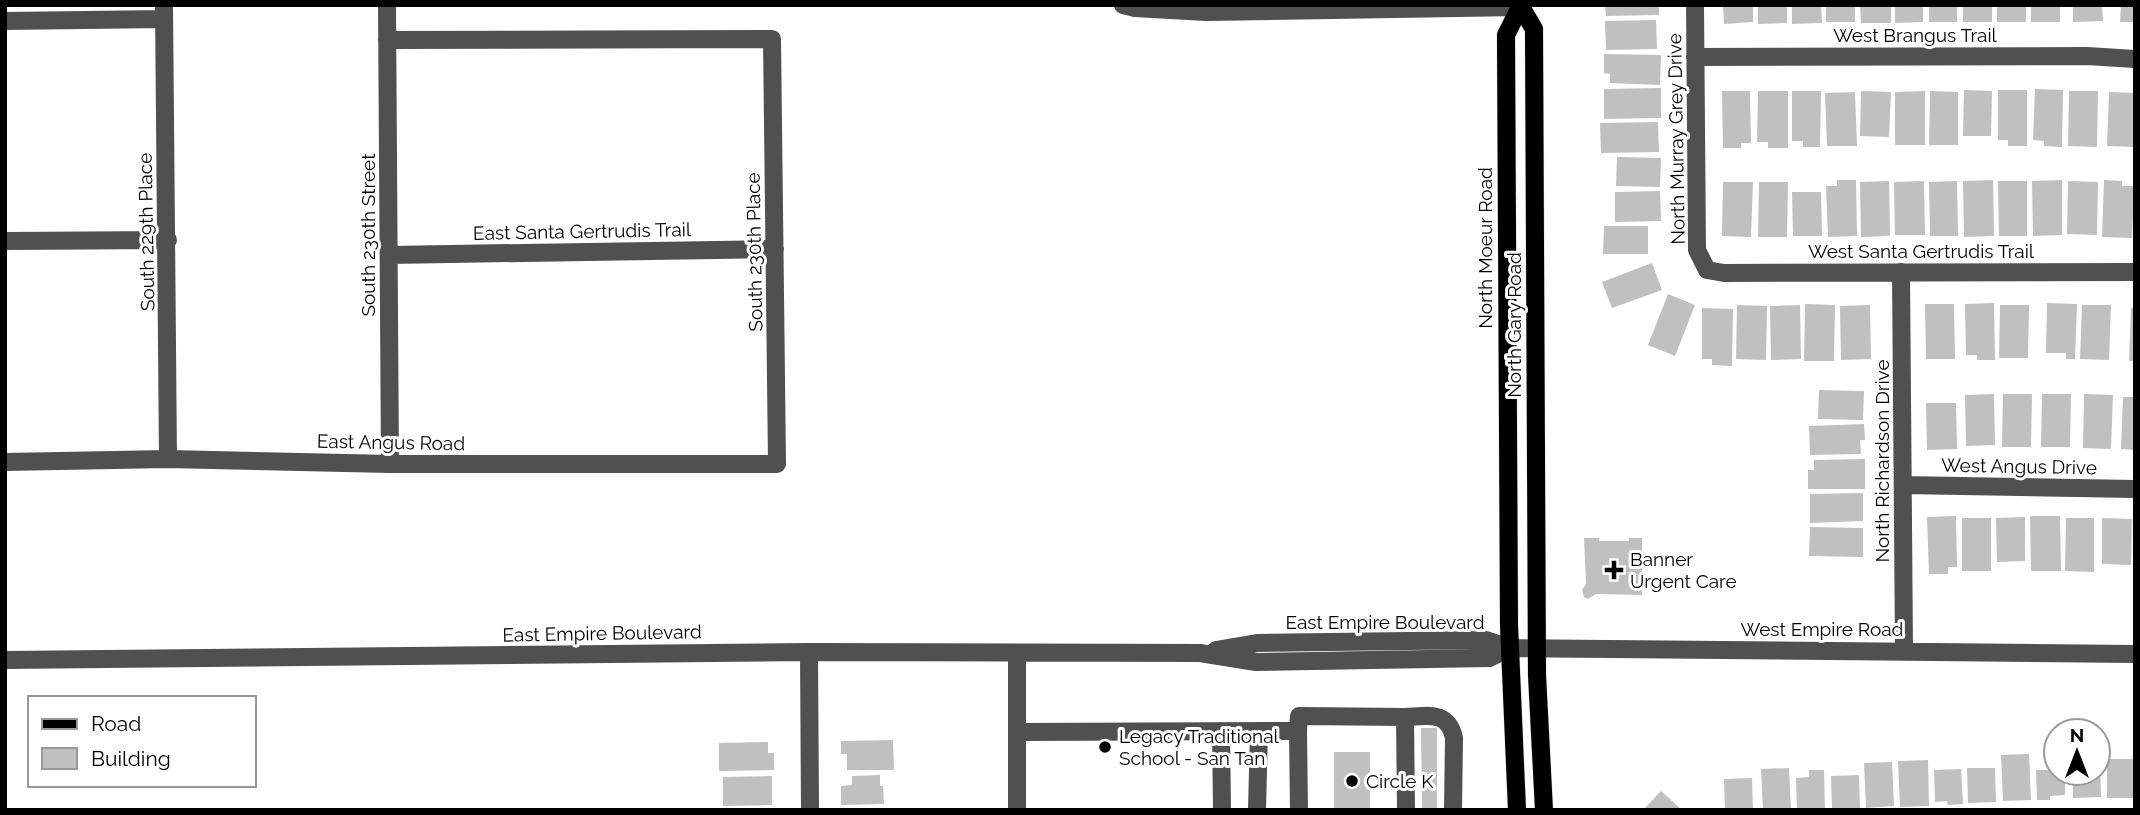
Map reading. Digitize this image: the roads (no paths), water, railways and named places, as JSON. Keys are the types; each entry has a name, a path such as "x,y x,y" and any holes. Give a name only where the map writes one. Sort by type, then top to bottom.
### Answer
{"main road":[{"name":"North Moeur Road","path":"1510,648 1506,35 1520,6"},
{"name":"North Gary Road","path":"1520,6 1534,29 1537,648"},
{"path":"1510,648 1517,810"},
{"path":"1537,648 1544,810"}],"street":[{"name":"South 230th Street","path":"387,5 390,464"},
{"path":"1123,5 1206,12 1520,6"},
{"name":"North Murray Grey Drive","path":"1695,5 1697,250 1707,270"},
{"path":"5,21 164,12"},
{"name":"South 229th Place","path":"164,12 168,459"},
{"name":"South 230th Place","path":"387,40 772,39 777,464"},
{"name":"West Brangus Trail","path":"1695,57 2087,56 2135,59"},
{"path":"5,241 168,240"},
{"name":"East Santa Gertrudis Trail","path":"389,255 775,249"},
{"name":"West Santa Gertrudis Trail","path":"1707,270 1724,273 2135,272"},
{"name":"North Richardson Drive","path":"1902,272 1904,650"},
{"name":"East Angus Road","path":"5,461 168,459 390,464 777,464"},
{"name":"West Angus Drive","path":"1903,485 2135,489"},
{"name":"East Empire Boulevard","path":"5,660 809,652 1200,653 1257,643 1486,640 1510,648"},
{"name":"West Empire Road","path":"1510,648 2135,654"},
{"path":"809,652 810,810"},
{"path":"1017,654 1017,810"},
{"path":"1299,810 1299,716 1436,716 1447,720 1454,738 1453,810"},
{"path":"1405,717 1406,810"},
{"path":"1221,731 1222,810"},
{"path":"1257,810 1259,731"},
{"path":"1018,732 1298,731"}],"place":[{"name":"Banner Urgent Care","path":"1614,570"},
{"name":"Legacy Traditional School - San Tan","path":"1105,747"},
{"name":"Circle K","path":"1352,781"}]}
